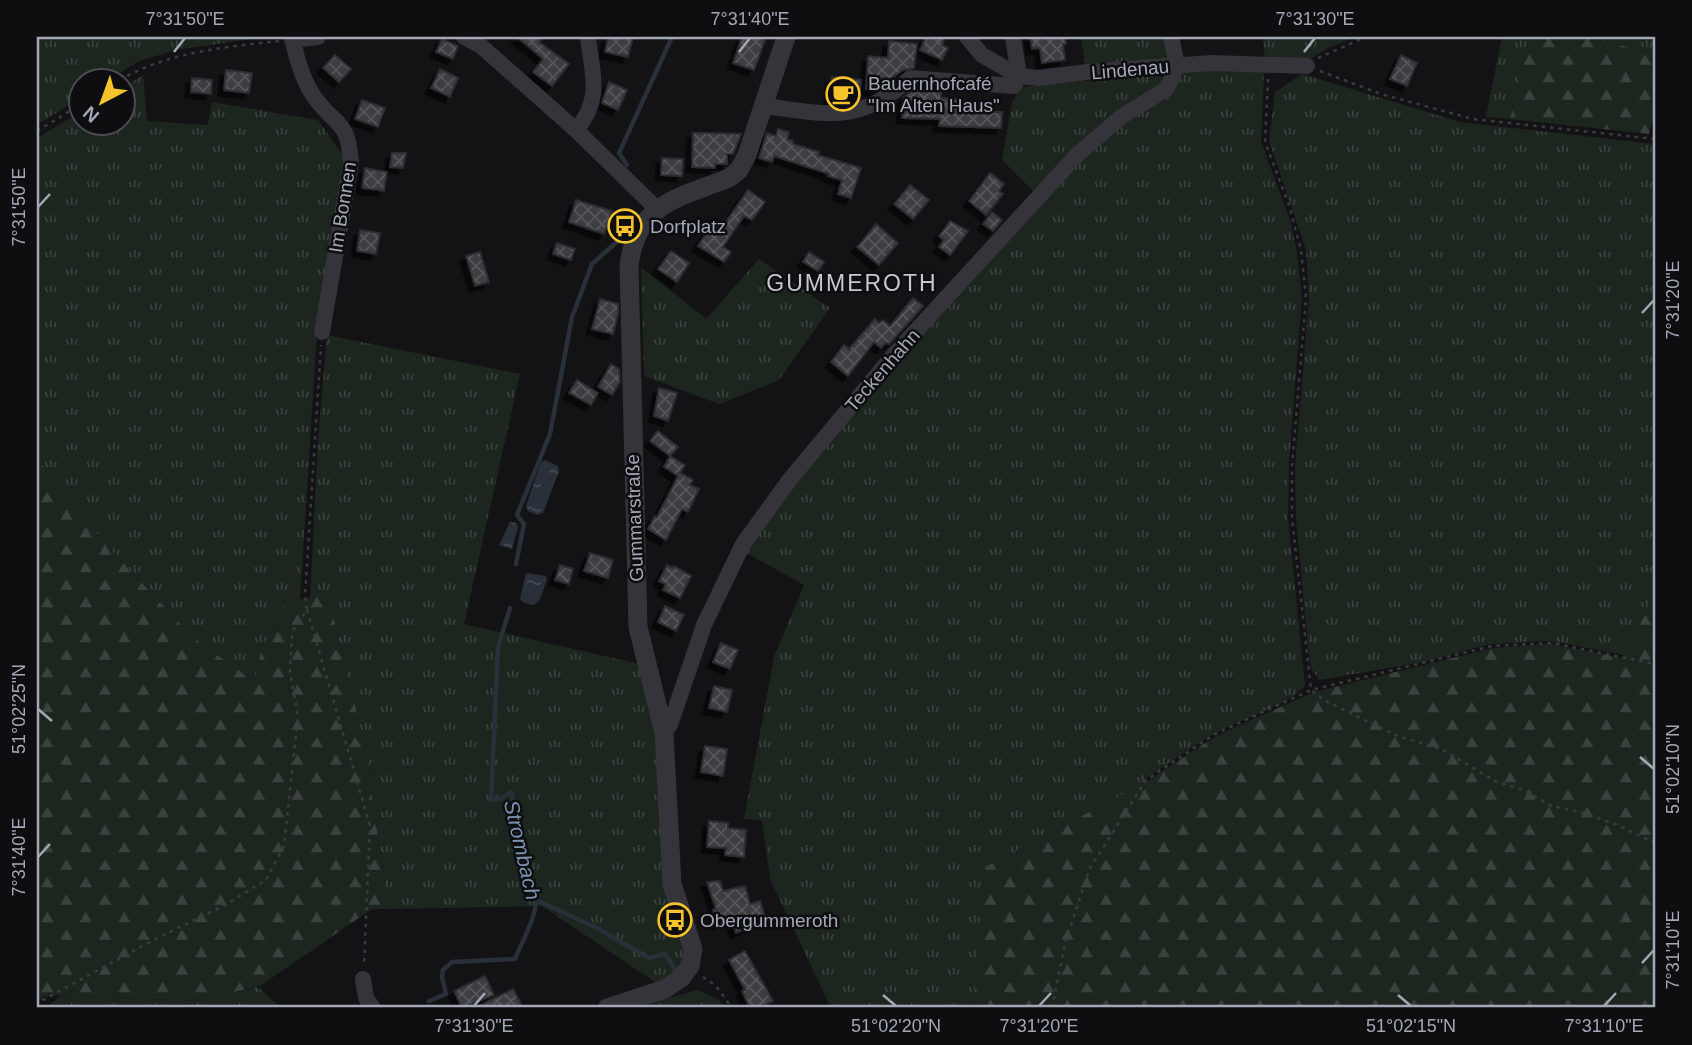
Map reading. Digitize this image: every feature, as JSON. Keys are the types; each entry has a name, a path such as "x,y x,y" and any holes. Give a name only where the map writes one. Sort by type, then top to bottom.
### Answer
{"street":[{"path":"292,38 318,37"},
{"path":"464,37 481,46 576,130 657,209"},
{"path":"576,130 593,105 588,37"},
{"name":"Gummarstraße","path":"690,966 693,949 672,884 664,733 638,626 629,278 631,244 639,227 657,209 729,178 738,170 747,155 786,37"},
{"name":"Lindenau","path":"967,37 982,55 1019,76 1040,78 1212,63 1307,66"},
{"path":"764,106 846,114 865,109 893,94 910,78 1013,86 1019,76 1013,37"},
{"path":"1171,37 1177,65"},
{"name":"Im Bonnen","path":"292,38 308,86 316,100 342,125 349,142 351,163 322,332"},
{"name":"Teckenhahn","path":"664,733 670,724 704,625 743,544 790,478 891,358 1068,164 1122,117 1167,89 1177,65"},
{"path":"607,1008 665,989 681,978 690,966"},
{"path":"363,979 366,998 373,1008"}],"path":[{"path":"1307,66 1367,37"},
{"path":"136,71 222,47 292,38"},
{"path":"1268,66 1265,142 1289,205 1301,250 1306,298 1292,466 1292,518 1311,690 1326,701 1398,736 1441,749 1497,782 1524,790 1551,806 1580,812 1618,825 1655,843"},
{"path":"1307,66 1381,94 1473,119 1655,139"},
{"path":"37,131 66,113"},
{"path":"322,332 307,569 307,610 370,826 363,979"},
{"path":"37,1007 55,994 225,905 266,880 284,846 298,716 289,672 292,632 307,610"},
{"path":"1052,1008 1065,943 1090,868 1146,780 1215,734 1311,690 1492,646 1552,643 1655,664"},
{"path":"690,966 716,986 732,1008"}],"green space":[{"path":"37,37 264,37 176,50 131,66 66,66 66,107 37,125"},
{"path":"1081,37 1165,37 1169,59 1085,64"},
{"path":"1263,37 1355,37 1326,49 1307,61 1265,60"},
{"path":"1502,37 1530,37 1510,119 1486,117"},
{"path":"1530,37 1588,37 1655,54 1655,113 1649,134 1510,119"},
{"path":"1588,37 1655,37 1655,54"},
{"path":"1182,70 1264,73 1261,142 1290,220 1297,252 1302,297 1289,464 1288,517 1305,685 1288,699 1205,739 1145,779 1143,784 985,867 973,1008 831,1008 770,879 762,820 744,819 774,657 804,585 745,552 794,481 894,364 1079,158 1126,121 1173,95"},
{"path":"1158,74 1163,79 1162,85 1073,151 1033,191 1002,160 1012,103 1021,87"},
{"path":"1302,74 1460,122 1655,144 1655,596 1624,655 1550,641 1490,644 1424,662 1319,680 1311,668 1296,519 1295,466 1309,298 1306,250 1269,141 1275,92"},
{"path":"143,75 147,121 208,125 212,102 318,120 344,157 317,332 300,600 284,603 261,649 255,682 195,639 107,546 40,462 37,462 37,138 66,120 66,136 136,136 136,80"},
{"path":"759,259 830,308 779,380 719,404 644,376 641,267 706,319"},
{"path":"327,335 520,374 464,624 639,664 658,747 684,948 679,970 658,984 542,906 389,909 363,738 328,595 310,599 318,438"},
{"path":"37,462 40,462 107,546 195,639 255,682 261,649 285,602 328,595 363,738 389,909 372,909 260,986 194,1001 61,995 42,997 37,1003"},
{"path":"1655,596 1655,1008 973,1008 985,867 1146,782 1216,736 1314,692 1493,648 1551,644 1622,658"},
{"path":"258,987 281,1008 46,1008 61,995 193,1001"},
{"path":"697,990 718,999 724,1008 632,1008"}],"water":[{"path":"545,460 558,466 559,471 543,513 537,515 528,511 526,506 541,462"},
{"path":"510,522 516,523 518,527 512,549 499,545"},
{"path":"526,573 546,576 547,580 539,601 534,605 524,603 520,599"}],"building":[{"path":"517,37 544,37 539,42 569,64 552,86 533,72 543,59"},
{"path":"608,37 633,37 628,57 605,52"},
{"path":"742,37 766,37 754,70 733,63"},
{"path":"926,37 945,37 942,45 948,48 942,60 920,50"},
{"path":"1030,37 1065,37 1065,60 1042,63 1040,48 1032,49"},
{"path":"442,39 458,46 453,59 436,52"},
{"path":"889,41 917,44 914,68 903,70 874,91 866,89 868,56 888,58"},
{"path":"335,55 351,69 339,82 323,68"},
{"path":"1401,55 1417,63 1407,86 1390,79"},
{"path":"440,69 458,78 450,97 431,88"},
{"path":"226,70 252,73 249,93 224,90"},
{"path":"832,77 861,80 859,98 832,102 829,99"},
{"path":"192,78 212,80 211,94 191,92"},
{"path":"609,82 627,90 618,110 602,103"},
{"path":"913,89 941,91 941,98 961,99 960,111 1002,112 1001,128 939,126 940,119 902,118 903,98"},
{"path":"362,100 385,108 378,127 355,119"},
{"path":"778,129 789,132 787,139 793,141 793,144 861,168 851,198 838,194 842,180 828,176 829,174 774,156 772,162 759,158 767,133 776,136"},
{"path":"693,133 741,134 733,154 727,154 727,164 715,164 715,168 692,167"},
{"path":"392,153 406,153 403,168 390,167"},
{"path":"662,158 683,159 682,176 661,175"},
{"path":"365,168 387,172 384,191 362,188"},
{"path":"990,173 1004,184 999,191 1003,194 986,215 969,201"},
{"path":"910,185 929,200 913,219 894,204"},
{"path":"748,190 765,202 752,220 744,216 723,247 731,252 724,262 698,246 715,220 723,226"},
{"path":"576,200 612,211 604,234 569,222"},
{"path":"992,212 1002,220 993,231 983,224"},
{"path":"950,221 968,231 950,255 939,247 944,240 939,236"},
{"path":"876,224 898,243 879,265 857,247"},
{"path":"360,230 380,233 376,254 357,251"},
{"path":"557,243 575,249 571,260 553,254"},
{"path":"671,251 689,263 677,282 658,269"},
{"path":"480,252 489,282 475,286 466,256"},
{"path":"809,252 824,262 818,271 803,262"},
{"path":"913,298 923,306 889,344 886,343 881,348 874,342 848,376 831,362 844,345 849,349 875,319 879,323 883,320 890,326"},
{"path":"600,299 618,304 613,334 592,329"},
{"path":"611,364 619,369 620,382 612,395 598,387"},
{"path":"577,380 598,393 591,405 569,393"},
{"path":"659,388 677,393 668,421 654,416"},
{"path":"658,431 678,447 670,456 650,441"},
{"path":"670,456 685,465 680,473 693,480 690,485 699,489 688,512 682,509 666,540 648,529 678,476 664,467"},
{"path":"590,553 613,560 608,578 584,571"},
{"path":"560,565 573,569 569,584 555,580"},
{"path":"667,565 691,576 680,598 663,590 666,584 659,581"},
{"path":"665,606 684,615 676,631 658,622"},
{"path":"721,643 738,650 730,669 713,662"},
{"path":"714,686 732,690 727,712 709,708"},
{"path":"705,746 727,749 723,776 701,772"},
{"path":"709,821 728,823 728,828 746,830 744,857 725,855 726,848 707,847"},
{"path":"720,881 723,891 745,886 750,904 760,901 766,920 736,933 732,920 717,924 713,910 716,909 707,882"},
{"path":"745,951 773,1001 757,1008 750,1008 742,991 745,990 729,960"},
{"path":"485,976 494,995 462,1008 454,991"},
{"path":"513,989 523,1008 475,1008"}],"waterway":[{"name":"Strombach","path":"627,165 619,153 672,37"},
{"name":"Strombach","path":"516,564 524,524 517,515 550,434 572,317 592,264 620,239"},
{"name":"Strombach","path":"429,1001 446,994 443,970 452,962 515,959 536,905 535,889 516,835 511,792 502,798 491,800 498,647 510,608"},
{"path":"536,900 595,927 649,958 665,954 676,971"}],"place":[{"name":"Bauernhofcafé \"Im Alten Haus\"","path":"843,94"},
{"name":"Dorfplatz","path":"625,226"},
{"name":"Obergummeroth","path":"675,920"}],"district":[{"name":"GUMMEROTH","path":"852,283"}]}
